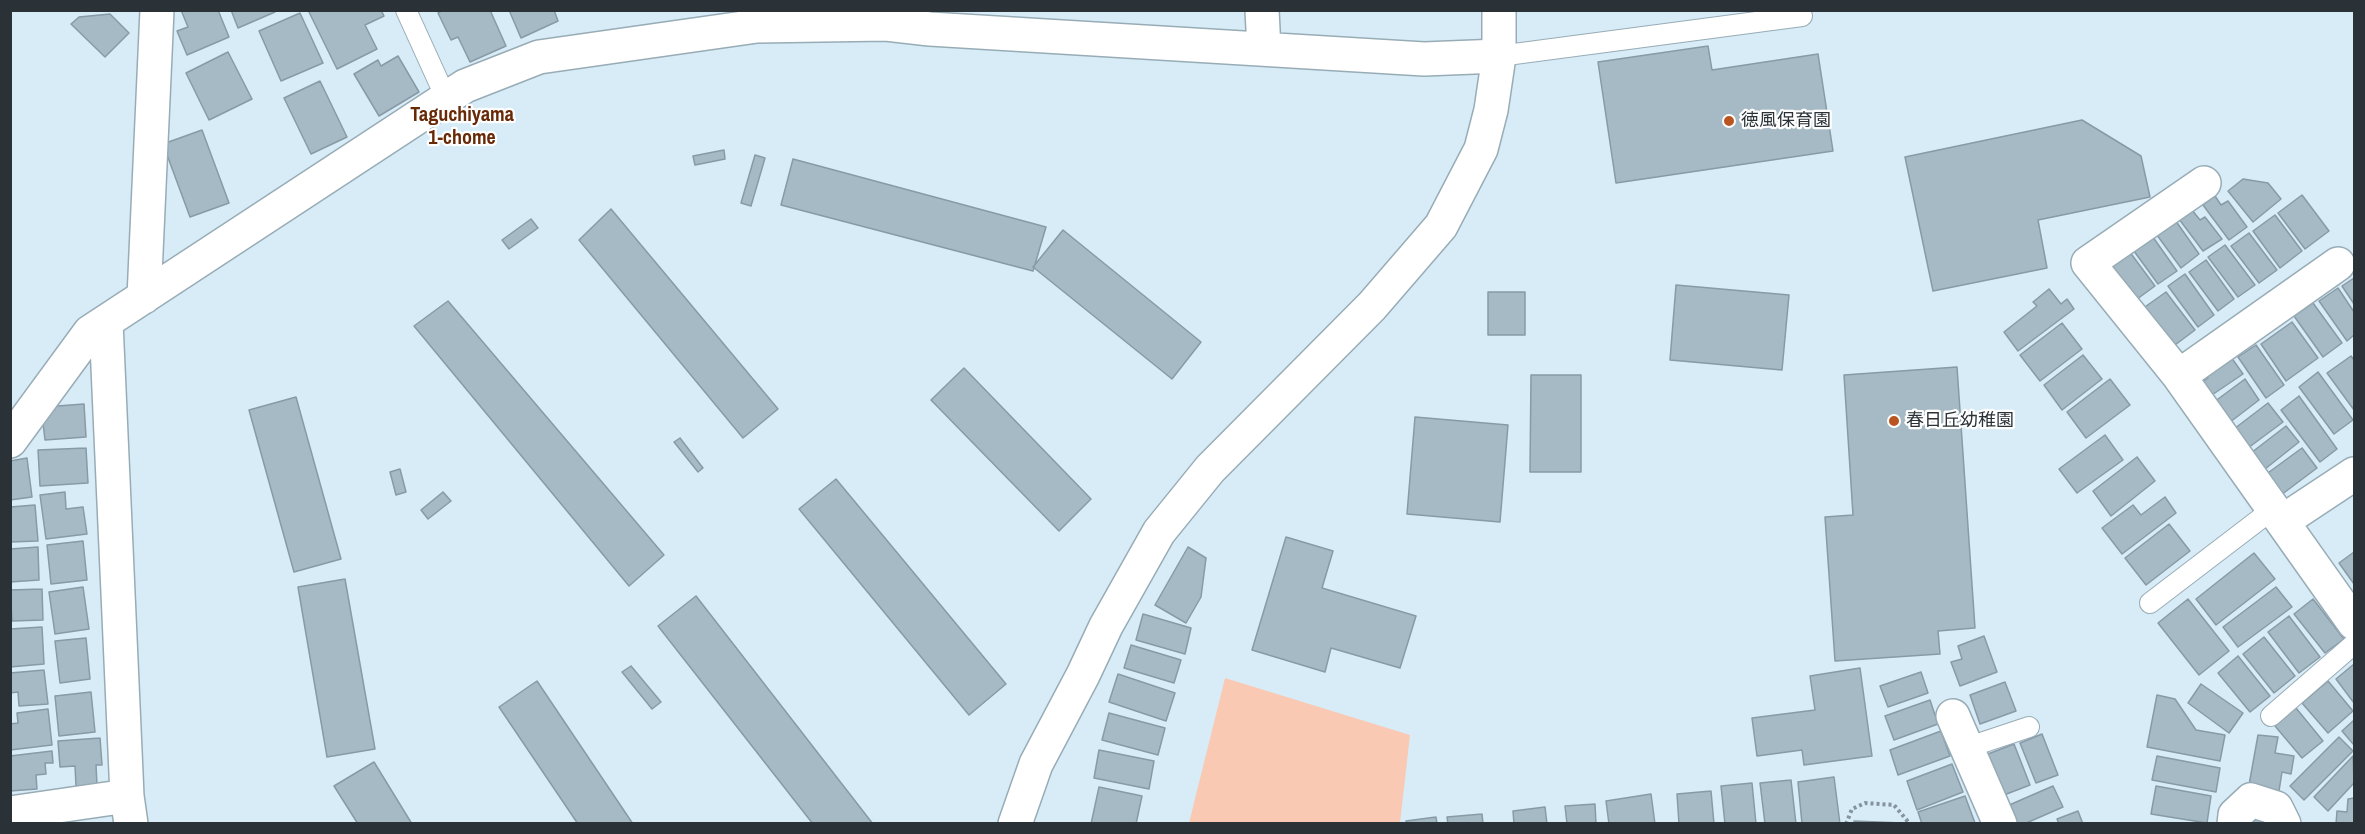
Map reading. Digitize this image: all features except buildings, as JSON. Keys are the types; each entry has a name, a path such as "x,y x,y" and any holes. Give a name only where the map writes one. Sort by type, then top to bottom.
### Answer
{"street":[{"path":"144,297 157,10"},
{"path":"1262,10 1264,49"},
{"path":"1015,824 1036,764 1106,626 1159,532 1210,469 1372,306 1441,226 1481,149 1491,110 1499,56 1499,10"},
{"path":"10,441 90,332 465,86 539,57 757,26 886,17 930,29 1424,59 1499,56"},
{"path":"2204,183 2088,263 2179,376 2355,623"},
{"path":"2179,376 2338,264"},
{"path":"10,813 129,810 106,322"},
{"path":"2278,515 2355,474"},
{"path":"1953,716 2000,824"},
{"path":"2234,824 2235,815 2251,800 2276,808 2284,824"}],"lane":[{"path":"406,10 446,99"},
{"path":"1499,56 1802,16"},
{"path":"2150,603 2278,515"},
{"path":"2271,716 2355,644"},
{"path":"1966,748 2029,728"}],"path":[{"path":"1846,824 1852,809 1865,803 1894,805 1910,824"}],"shaded area":[{"path":"1225,678 1410,735 1400,823 1189,823"}],"place":[{"name":"徳風保育園","path":"1729,121"},
{"name":"春日丘幼稚園","path":"1894,421"}],"district":[{"name":"Taguchiyama 1-chome","path":"462,128"}]}
